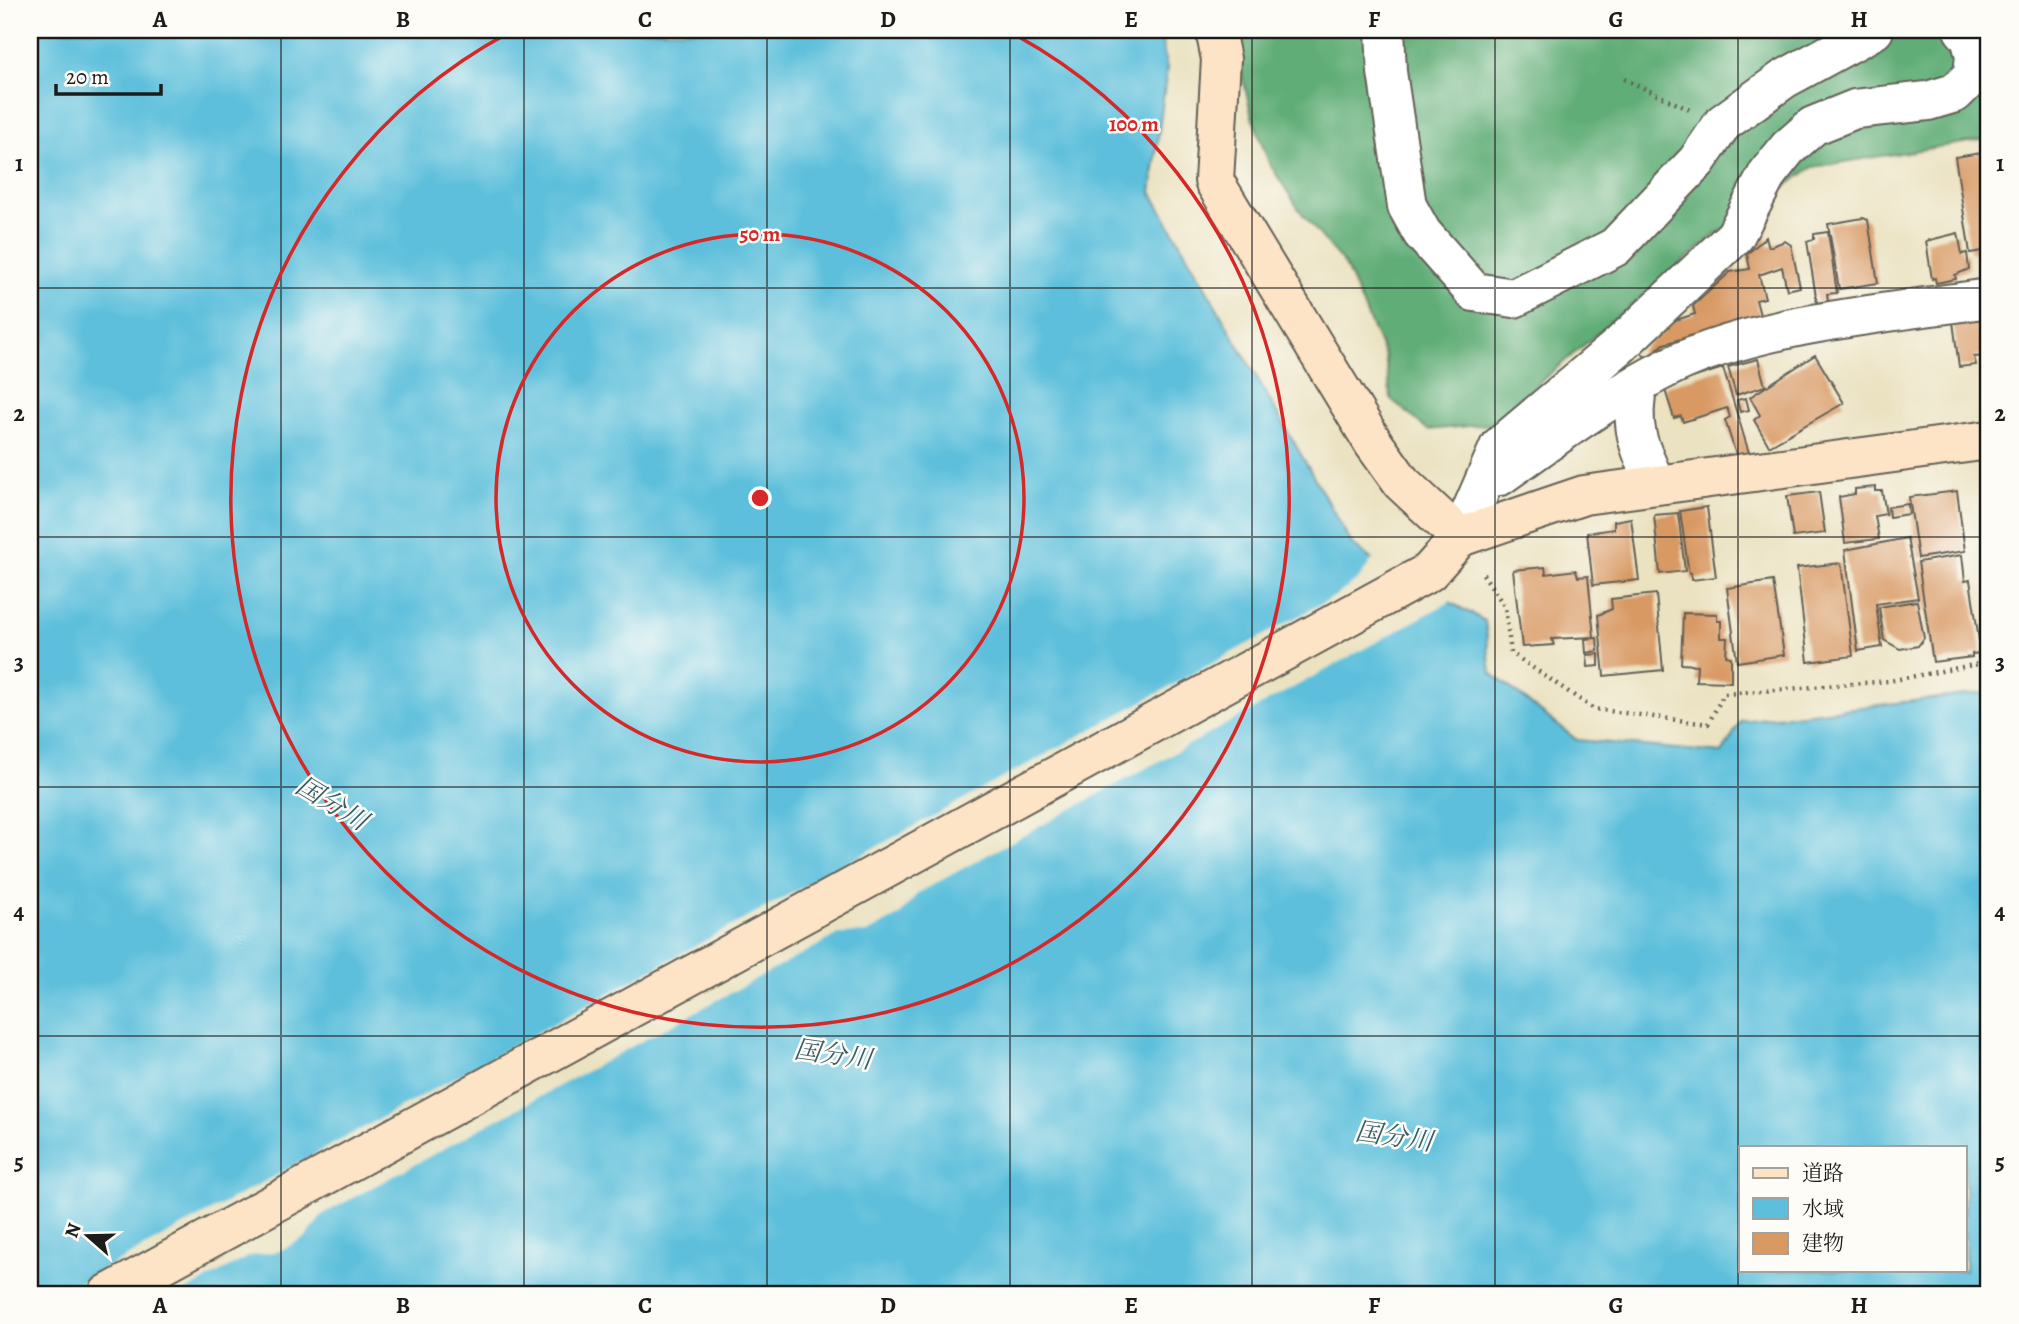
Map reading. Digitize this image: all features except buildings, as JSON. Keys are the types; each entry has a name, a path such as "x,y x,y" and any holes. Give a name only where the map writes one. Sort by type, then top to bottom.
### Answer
{"street":[{"path":"1215,30 1221,59 1214,181 1374,444 1402,483 1460,537"},
{"path":"1385,30 1387,72 1407,206 1422,233 1474,292 1514,298 1615,247 1696,161 1723,123 1784,79 1874,30"},
{"path":"108,1294 1429,572 1460,537 1484,487 1499,447 1620,345 1735,236 1768,173 1801,135 1813,126 1855,109 1928,101 1955,93 1973,75 1975,55 1970,38 1963,30"},
{"path":"1484,487 1638,384 1673,365 1714,350 1793,329 1989,298"},
{"path":"1638,384 1632,419 1641,452 1656,484"},
{"path":"1460,537 1584,495 1656,484 1741,476 1989,440"}],"path":[{"path":"1624,79 1723,123"},
{"path":"1483,574 1505,607 1511,653 1594,709 1708,724 1724,694 1889,681 1989,662"}],"green space":[{"path":"1231,30 1989,30 1989,139 1813,167 1710,239 1490,424 1428,430 1391,399 1385,356 1345,265 1300,211 1269,163 1252,116"}],"water":[{"name":"国分川","path":"30,30 1160,30 1167,69 1151,192 1352,544 1375,562 1485,621 1491,673 1577,740 1722,753 1741,721 1989,692 1989,1294 30,1294"}],"pier":[{"path":"1374,557 1453,600 918,893 900,915 867,933 839,934 323,1214 306,1237 279,1251 250,1256 180,1294 59,1294 1337,595 1359,579"}]}
